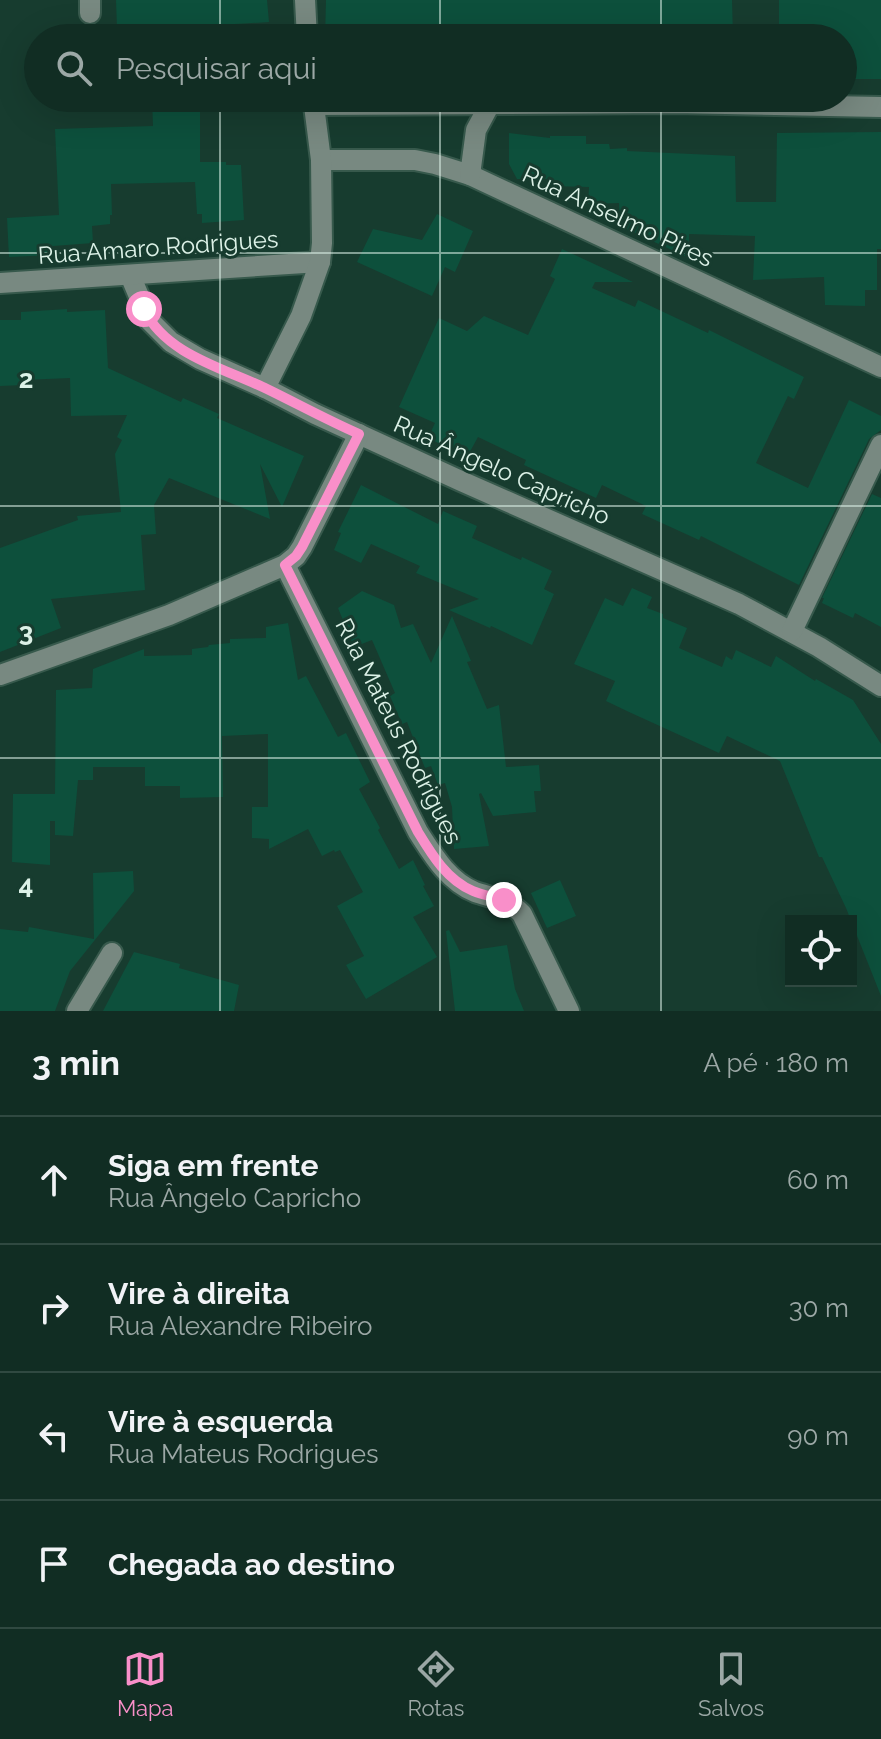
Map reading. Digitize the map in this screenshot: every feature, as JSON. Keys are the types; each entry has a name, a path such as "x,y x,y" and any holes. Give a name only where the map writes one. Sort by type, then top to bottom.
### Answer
{"street":[{"path":"305,0 306,24"},
{"path":"857,107 881,107"},
{"path":"265,388 301,316 320,262 321,160 315,112"},
{"path":"470,175 476,130 486,112"},
{"name":"Rua Anselmo Pires","path":"321,160 415,160 470,175 881,367"},
{"name":"Rua Amaro Rodrigues","path":"0,283 320,262"},
{"name":"Rua Ângelo Capricho","path":"130,275 149,320 171,342 200,359 315,414 739,604 792,631 881,686"},
{"path":"0,675 169,615 285,565 302,547 359,434"},
{"path":"792,631 881,445"},
{"name":"Rua Mateus Rodrigues","path":"285,565 418,832 436,860 454,879 472,891 514,905 522,914 569,1011"},
{"path":"77,1011 112,953"}],"building":[{"path":"116,0 267,0 269,22 236,24 117,24"},
{"path":"326,0 732,0 733,24 325,24"},
{"path":"779,0 881,0 881,79 857,79 857,24 779,24"},
{"path":"152,112 200,112 200,162 241,165 244,220 202,223 202,214 197,214 195,182 111,184 110,224 92,226 93,243 53,246 53,255 9,257 7,218 59,215 55,129 153,126"},
{"path":"881,132 881,249 877,249 877,290 865,290 865,306 825,305 824,277 753,280 755,236 689,234 689,258 620,226 619,203 588,204 589,187 550,186 550,179 517,179 509,164 509,133 550,138 586,136 586,144 609,144 610,149 627,148 627,151 735,156 736,202 776,202 777,133"},
{"path":"437,214 473,231 455,272 445,267 432,296 357,262 373,229 422,240"},
{"path":"562,249 633,282 595,282 592,288 635,307 638,300 708,333 709,330 804,377 794,399 788,396 756,463 808,488 849,400 881,416 881,430 869,439 799,585 701,536 699,540 642,514 646,506 602,485 596,498 524,465 526,460 478,437 467,457 428,438 435,423 399,407 439,318 467,331 484,316 528,335 555,279 550,276"},
{"path":"67,309 67,312 105,310 108,368 181,402 183,398 219,414 217,418 304,456 282,507 260,464 270,519 169,478 154,505 156,534 141,535 145,590 51,599 61,628 0,652 0,548 78,520 77,516 121,512 115,454 122,440 117,437 127,415 71,416 70,378 23,380 24,385 0,386 0,320 21,320 21,312"},
{"path":"361,485 438,524 443,511 477,526 472,538 552,571 544,589 554,594 532,645 449,610 479,599 416,573 420,566 371,544 361,563 334,550 341,533 338,532"},
{"path":"872,494 881,498 881,627 855,613 853,618 822,603"},
{"path":"632,588 652,597 647,608 687,628 679,648 722,667 726,656 732,660 736,650 771,667 776,656 853,700 881,744 881,996 857,936 857,915 849,915 822,857 819,857 780,761 727,736 719,753 629,712 606,701 615,681 574,664 605,598 623,606"},
{"path":"362,591 394,605 401,628 413,624 431,663 452,616 487,709 499,705 506,767 539,765 541,791 534,791 536,812 493,816 479,794 489,846 454,849 452,807 445,783 438,785 431,766 425,768 407,722 402,724 390,696 395,693 372,640 354,647 338,608"},
{"path":"288,623 298,680 306,676 338,737 346,733 370,782 359,789 380,828 378,830 399,869 413,860 434,906 413,917 437,957 366,999 346,965 364,956 337,906 363,892 340,850 322,856 308,829 269,849 269,839 252,838 252,807 268,807 268,734 222,736 223,797 180,798 180,786 145,786 145,767 93,767 93,780 78,780 73,836 55,835 55,821 50,821 50,865 12,862 13,794 55,794 56,690 92,688 93,669 144,649 144,656 192,655 192,649 230,643 230,639 266,638 266,627"},
{"path":"133,871 134,891 70,971 55,1011 0,1011 0,929 28,932 29,927 94,939 93,873"},
{"path":"560,880 576,916 547,928 531,893"},
{"path":"449,930 460,952 507,945 515,989 524,1011 455,1011 446,931"},
{"path":"134,952 239,985 234,1011 103,1011"}],"route":[{"path":"144,309 159,332 200,359 359,434 302,547 285,565 418,832 436,860 454,879 472,891 504,900"}]}
